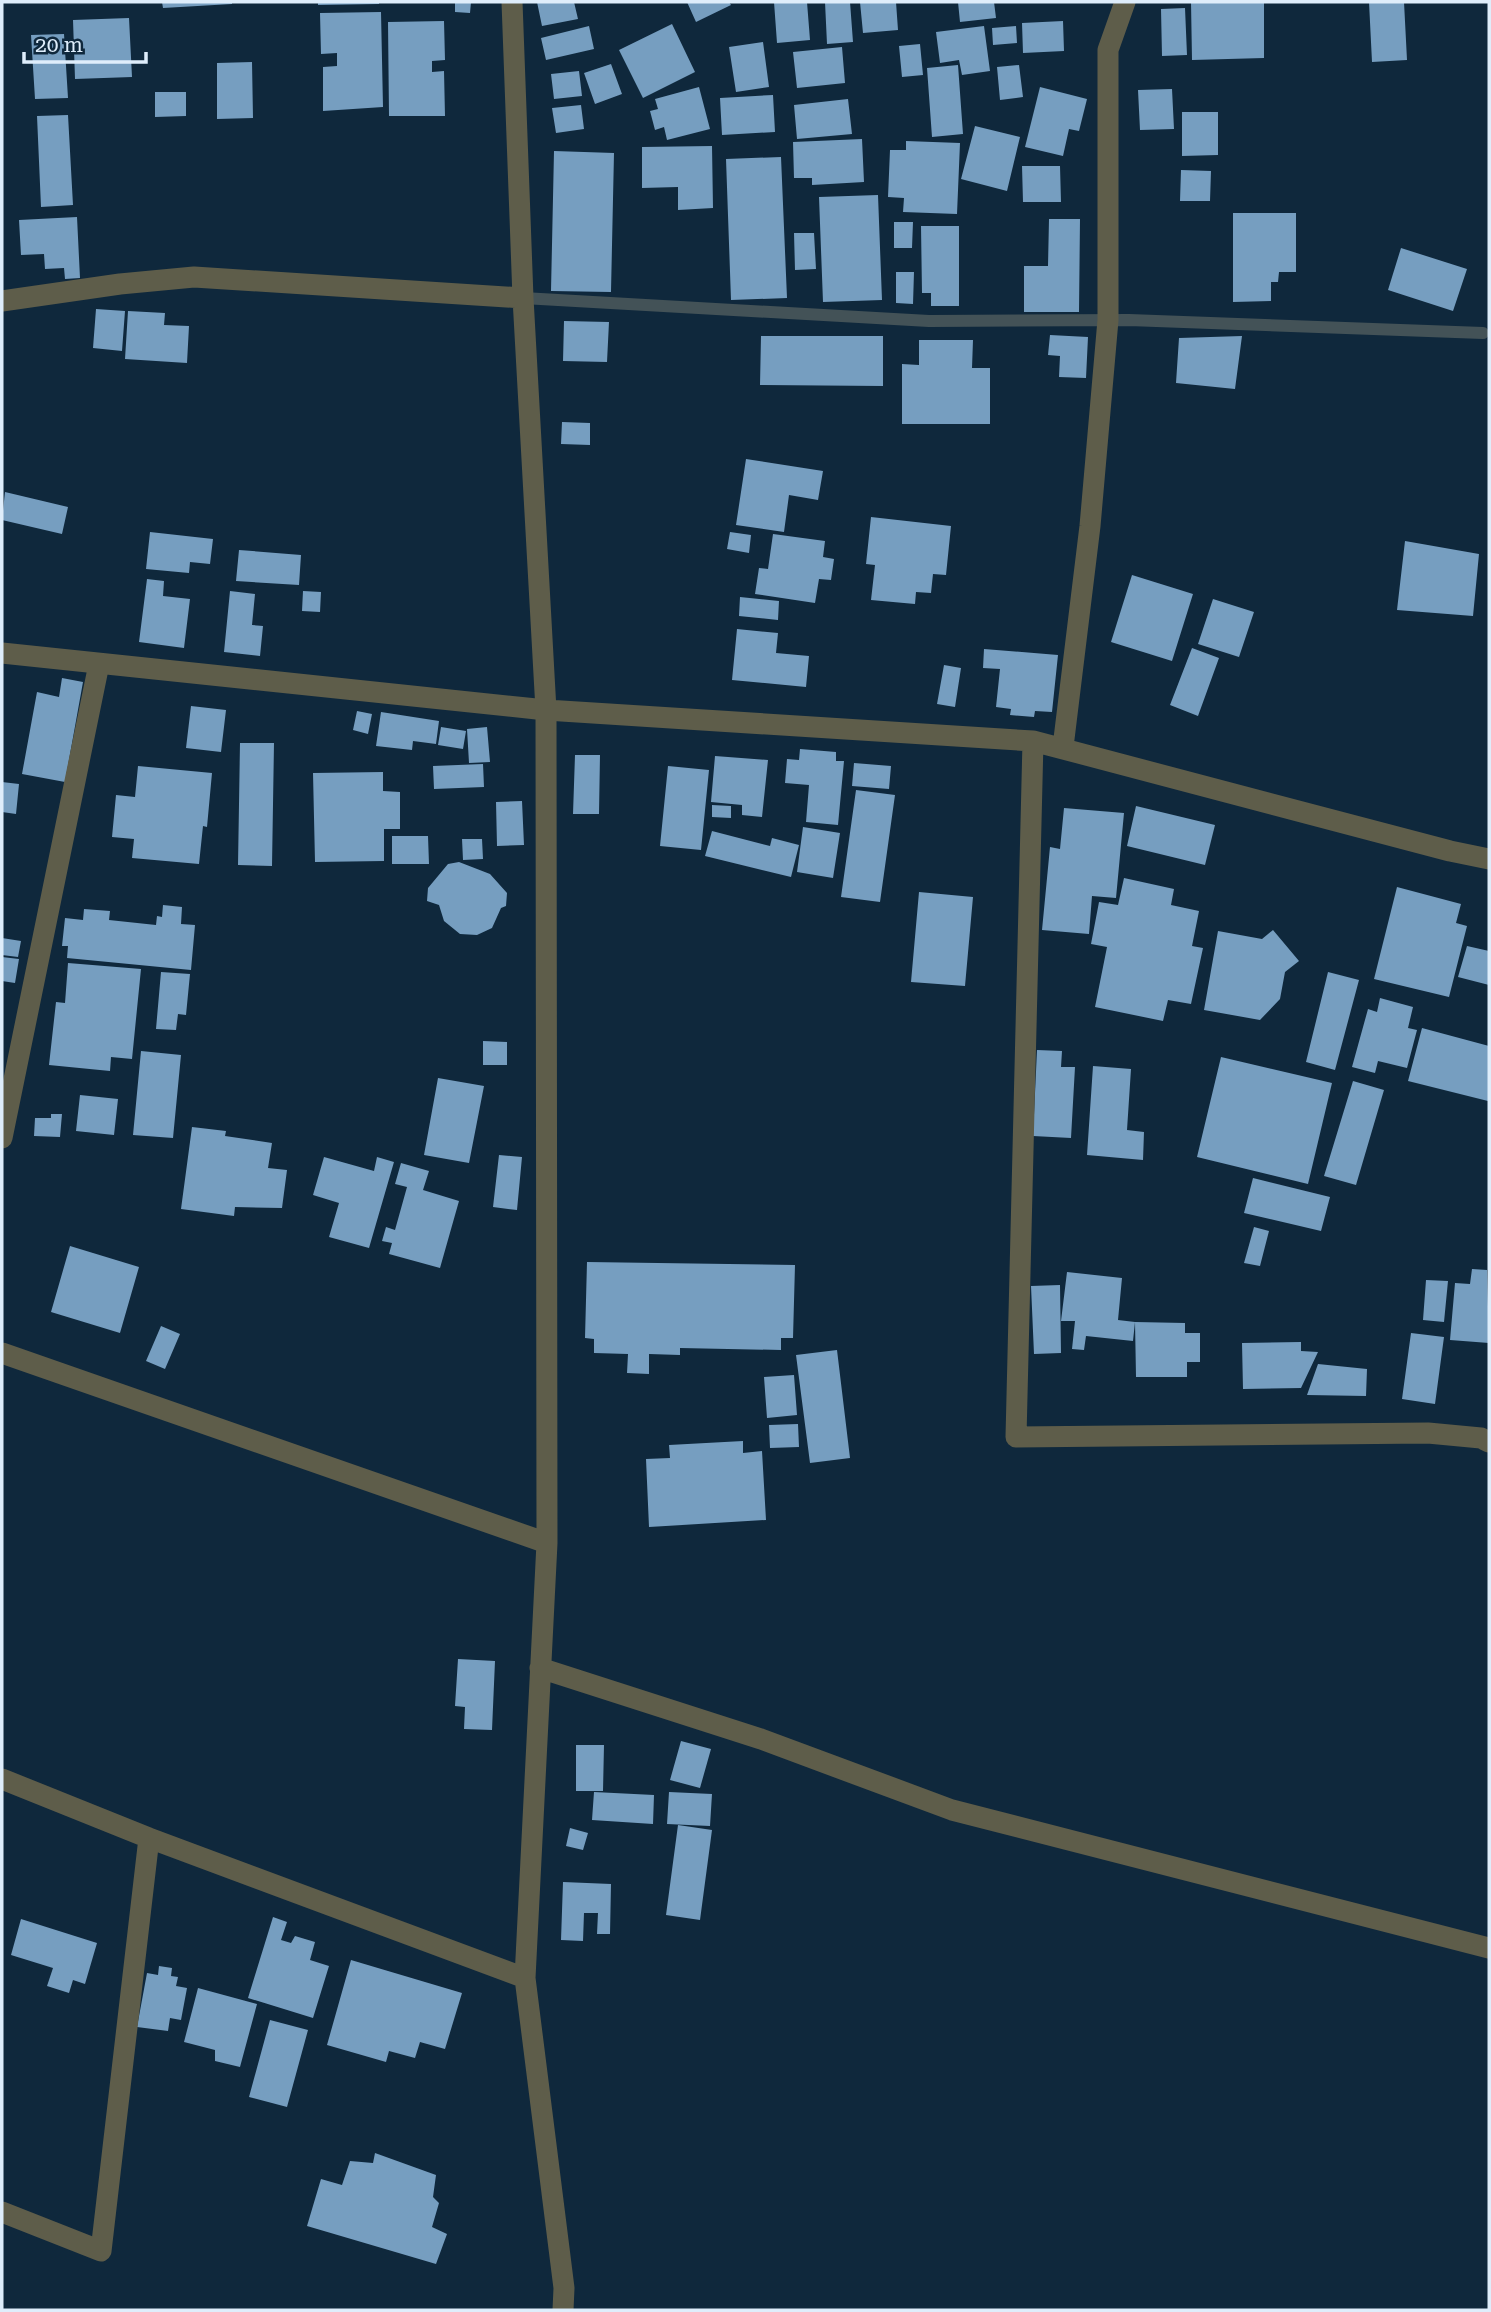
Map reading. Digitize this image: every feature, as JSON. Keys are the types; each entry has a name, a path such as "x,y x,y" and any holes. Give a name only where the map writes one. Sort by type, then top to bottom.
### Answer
{"street":[{"path":"512,2 523,298 546,710 547,1543 525,1978 564,2288 563,2310"},
{"path":"1063,747 1090,526 1108,320 1108,50 1125,2"},
{"path":"2,301 120,284 194,277 523,298"},
{"path":"2,653 546,710 1033,741 1489,859"},
{"path":"2,1138 99,664"},
{"path":"1033,741 1016,1437 1428,1433 1481,1438 1489,1442"},
{"path":"2,1353 547,1543"},
{"path":"540,1668 761,1739 952,1810 1489,1948"},
{"path":"2,1779 149,1838 525,1978"},
{"path":"2,2212 101,2251 149,1838"}],"building":[{"path":"162,2 232,2 232,4 163,8"},
{"path":"318,2 379,2 379,4 318,5"},
{"path":"455,2 471,2 470,13 455,12"},
{"path":"537,2 574,2 578,19 542,26"},
{"path":"687,2 729,2 731,5 696,22"},
{"path":"774,2 807,2 810,40 777,43"},
{"path":"825,2 850,2 853,42 827,44"},
{"path":"860,2 896,2 898,30 863,33"},
{"path":"958,2 994,2 996,18 960,22"},
{"path":"1191,2 1264,2 1264,58 1192,60"},
{"path":"1369,2 1404,2 1407,60 1372,62"},
{"path":"1185,8 1187,55 1162,56 1161,9"},
{"path":"381,12 383,107 323,111 323,67 337,66 337,53 321,54 320,13"},
{"path":"129,18 132,77 75,79 73,20"},
{"path":"444,21 445,60 432,61 432,72 444,71 445,116 389,116 388,22"},
{"path":"1063,21 1064,51 1023,53 1022,23"},
{"path":"672,24 695,72 643,98 619,50"},
{"path":"589,26 594,49 546,60 541,38"},
{"path":"984,26 990,71 962,75 959,60 940,63 936,32"},
{"path":"1016,26 1017,43 993,45 992,28"},
{"path":"64,34 68,98 35,99 31,35"},
{"path":"763,42 769,87 736,92 729,47"},
{"path":"920,44 923,75 902,77 899,46"},
{"path":"842,47 845,83 797,88 793,52"},
{"path":"252,62 253,118 217,119 217,63"},
{"path":"611,64 622,94 595,104 584,73"},
{"path":"958,65 963,134 932,137 927,68"},
{"path":"1019,65 1023,97 1000,100 997,67"},
{"path":"579,71 582,96 554,99 551,74"},
{"path":"699,87 710,129 667,140 664,127 655,130 650,111 658,109 655,99"},
{"path":"1040,87 1087,99 1079,131 1069,129 1063,156 1025,147"},
{"path":"1172,89 1174,129 1140,130 1138,90"},
{"path":"155,92 186,92 186,116 155,117"},
{"path":"773,95 775,132 722,135 720,98"},
{"path":"848,99 852,134 797,139 794,105"},
{"path":"581,105 584,129 556,133 552,108"},
{"path":"1182,112 1218,112 1218,155 1182,156"},
{"path":"68,115 73,205 41,207 37,116"},
{"path":"975,126 1020,137 1007,191 961,179"},
{"path":"862,139 864,182 812,185 812,178 794,178 793,142"},
{"path":"906,141 960,143 957,214 903,212 904,198 888,197 890,150 906,150"},
{"path":"712,146 713,208 678,210 678,187 642,188 642,147"},
{"path":"554,151 614,153 611,292 551,291"},
{"path":"781,157 787,298 731,300 726,159"},
{"path":"1022,166 1060,166 1061,202 1023,202"},
{"path":"1181,170 1211,171 1210,201 1180,201"},
{"path":"878,195 882,300 823,302 819,197"},
{"path":"1233,213 1296,213 1296,272 1279,272 1278,282 1271,282 1271,301 1233,302"},
{"path":"77,217 80,278 65,279 64,268 45,269 44,254 21,255 19,220"},
{"path":"1049,219 1080,219 1079,312 1024,312 1024,266 1048,266"},
{"path":"894,222 913,222 912,248 894,248"},
{"path":"921,226 959,226 959,306 931,306 931,293 922,293"},
{"path":"794,233 814,233 816,269 795,270"},
{"path":"1401,248 1467,269 1453,311 1388,290"},
{"path":"896,272 914,272 913,304 896,303"},
{"path":"96,309 125,311 122,351 93,348"},
{"path":"128,311 165,313 164,325 189,326 187,363 125,359"},
{"path":"564,321 609,322 607,362 563,361"},
{"path":"1050,335 1088,337 1086,378 1059,377 1060,356 1048,355"},
{"path":"761,336 883,336 883,386 760,385"},
{"path":"1242,336 1235,389 1176,383 1179,338"},
{"path":"919,340 973,340 972,368 990,368 990,424 902,424 902,364 919,365"},
{"path":"562,422 590,423 590,445 561,444"},
{"path":"746,459 823,471 818,500 789,495 784,532 736,525"},
{"path":"5,492 68,507 62,534 2,520"},
{"path":"871,517 951,526 946,575 933,574 931,593 916,592 915,604 871,600 875,565 866,564"},
{"path":"150,532 213,539 210,564 190,562 189,573 146,569"},
{"path":"730,532 751,535 749,553 727,549"},
{"path":"773,534 825,541 823,557 834,559 831,580 819,579 815,603 755,594 759,568 768,569"},
{"path":"1405,541 1479,554 1473,616 1397,610"},
{"path":"239,550 301,555 299,585 236,581"},
{"path":"1132,575 1193,594 1172,661 1111,642"},
{"path":"147,579 164,581 163,596 190,599 184,648 139,642"},
{"path":"230,591 255,594 252,625 263,626 260,656 224,652"},
{"path":"303,591 321,592 320,612 302,611"},
{"path":"740,597 779,601 778,620 739,616"},
{"path":"1213,599 1254,612 1239,657 1198,644"},
{"path":"737,629 778,633 776,653 809,656 806,687 732,680"},
{"path":"1192,648 1219,658 1198,716 1170,705"},
{"path":"984,649 1058,655 1052,712 1035,711 1034,717 1010,715 1011,709 996,707 1000,669 983,668"},
{"path":"944,665 961,668 955,707 937,704"},
{"path":"62,678 83,682 65,782 22,774 37,692 59,697"},
{"path":"191,706 226,710 221,752 186,748"},
{"path":"357,711 372,714 368,734 353,730"},
{"path":"381,712 439,721 436,744 413,741 412,750 376,746"},
{"path":"441,727 466,731 463,749 438,745"},
{"path":"487,727 490,762 469,763 467,729"},
{"path":"240,743 274,743 272,866 238,865"},
{"path":"800,749 836,752 836,761 844,761 838,825 806,822 809,785 785,783 787,759 799,760"},
{"path":"575,755 600,755 599,814 573,814"},
{"path":"715,756 768,760 762,817 742,815 742,805 711,802"},
{"path":"854,763 891,766 889,789 852,786"},
{"path":"483,764 484,787 434,789 433,766"},
{"path":"138,766 212,773 207,827 203,826 199,864 132,858 134,839 112,837 116,795 135,797"},
{"path":"668,766 709,770 701,850 660,846"},
{"path":"383,772 383,791 400,792 400,829 384,829 384,861 315,862 313,773"},
{"path":"2,782 19,784 16,814 2,812"},
{"path":"856,790 895,795 880,902 841,897"},
{"path":"522,801 524,845 497,846 496,802"},
{"path":"712,805 731,806 731,818 712,817"},
{"path":"1136,806 1215,825 1205,865 1127,846"},
{"path":"1064,808 1124,813 1116,898 1092,896 1089,934 1042,930 1050,847 1060,849"},
{"path":"803,827 840,833 833,878 797,872"},
{"path":"712,831 770,846 772,838 799,845 791,877 705,856"},
{"path":"392,836 428,836 429,864 392,864"},
{"path":"462,839 482,839 483,859 463,860"},
{"path":"459,862 490,874 507,893 506,906 501,908 492,928 477,935 460,934 444,921 439,905 427,901 428,888 448,864"},
{"path":"1124,878 1174,889 1171,905 1199,911 1192,946 1203,948 1191,1004 1168,1000 1163,1021 1095,1007 1107,947 1091,944 1099,902 1118,905"},
{"path":"1397,887 1461,904 1456,923 1467,926 1449,997 1374,979"},
{"path":"919,892 973,897 965,986 911,982"},
{"path":"163,905 182,907 181,924 195,925 191,970 67,958 68,946 62,946 65,918 83,920 84,909 110,911 109,920 156,925 157,916 162,917"},
{"path":"1273,930 1299,961 1285,972 1280,999 1260,1020 1204,1010 1218,931 1262,939"},
{"path":"2,938 21,941 18,957 2,955"},
{"path":"1467,946 1489,951 1489,985 1458,977"},
{"path":"2,957 19,959 15,983 2,981"},
{"path":"68,963 141,969 132,1059 111,1057 110,1071 49,1065 56,1002 65,1003"},
{"path":"161,972 190,974 186,1015 178,1014 176,1030 156,1029"},
{"path":"1328,972 1359,980 1335,1070 1306,1062"},
{"path":"1380,998 1413,1007 1408,1028 1417,1030 1407,1068 1378,1061 1375,1073 1352,1067 1368,1009 1377,1012"},
{"path":"1422,1028 1489,1046 1488,1101 1408,1081"},
{"path":"483,1041 507,1042 507,1065 483,1065"},
{"path":"1037,1050 1062,1051 1061,1067 1075,1067 1071,1138 1033,1136"},
{"path":"141,1051 181,1055 173,1138 133,1135"},
{"path":"1221,1057 1332,1083 1308,1184 1197,1157"},
{"path":"1093,1066 1131,1069 1127,1130 1144,1132 1143,1160 1087,1155"},
{"path":"438,1078 484,1086 469,1163 424,1155"},
{"path":"1353,1081 1384,1090 1356,1185 1324,1176"},
{"path":"80,1095 118,1099 114,1135 76,1131"},
{"path":"51,1114 62,1114 60,1137 34,1136 35,1118 51,1118"},
{"path":"192,1127 226,1131 225,1136 272,1143 268,1168 287,1170 282,1208 235,1207 234,1216 181,1209"},
{"path":"499,1155 522,1157 517,1210 493,1207"},
{"path":"324,1157 374,1171 377,1157 394,1162 369,1248 329,1237 339,1203 313,1195"},
{"path":"401,1163 429,1171 423,1190 459,1201 440,1268 389,1254 392,1243 382,1241 386,1227 395,1230 407,1187 395,1184"},
{"path":"1253,1178 1330,1197 1321,1231 1244,1213"},
{"path":"1254,1227 1269,1231 1260,1266 1244,1263"},
{"path":"70,1246 139,1267 120,1333 51,1312"},
{"path":"587,1262 795,1265 793,1338 781,1338 781,1350 680,1348 680,1355 649,1354 649,1374 627,1373 628,1354 594,1353 594,1339 585,1338"},
{"path":"1472,1269 1487,1270 1489,1343 1450,1340 1455,1283 1470,1284"},
{"path":"1067,1272 1122,1278 1118,1320 1135,1322 1133,1341 1086,1336 1084,1350 1072,1349 1075,1321 1061,1321"},
{"path":"1426,1280 1448,1281 1444,1322 1423,1320"},
{"path":"1060,1285 1061,1353 1034,1354 1031,1286"},
{"path":"1135,1322 1185,1323 1185,1333 1200,1333 1200,1362 1187,1362 1187,1377 1136,1377"},
{"path":"161,1326 180,1334 165,1369 146,1361"},
{"path":"1411,1333 1444,1337 1435,1404 1402,1399"},
{"path":"1301,1342 1301,1351 1318,1352 1301,1388 1243,1389 1242,1343"},
{"path":"837,1350 850,1458 810,1463 796,1355"},
{"path":"1318,1364 1367,1369 1366,1396 1307,1395"},
{"path":"794,1375 797,1415 767,1418 764,1377"},
{"path":"798,1424 799,1447 770,1448 769,1425"},
{"path":"743,1441 743,1453 762,1451 766,1520 649,1527 646,1459 670,1458 669,1445"},
{"path":"458,1659 495,1661 492,1730 464,1729 465,1707 455,1706"},
{"path":"681,1741 711,1749 700,1788 670,1780"},
{"path":"576,1745 604,1745 603,1791 576,1791"},
{"path":"594,1792 654,1795 653,1824 592,1820"},
{"path":"669,1792 712,1794 710,1826 667,1824"},
{"path":"678,1825 712,1830 700,1920 666,1915"},
{"path":"570,1828 588,1833 583,1850 566,1846"},
{"path":"563,1882 611,1884 610,1934 597,1934 598,1913 584,1913 583,1941 561,1940"},
{"path":"273,1917 287,1922 281,1940 291,1943 295,1936 315,1942 310,1960 329,1966 313,2018 248,1998"},
{"path":"21,1919 97,1943 85,1984 73,1980 69,1993 47,1986 53,1968 11,1955"},
{"path":"351,1960 462,1993 445,2049 420,2042 415,2058 389,2051 386,2062 327,2045"},
{"path":"159,1966 172,1968 171,1976 178,1977 176,1986 187,1988 181,2020 170,2018 168,2031 137,2027 147,1973 158,1975"},
{"path":"198,1988 257,2004 240,2067 215,2061 215,2050 184,2042"},
{"path":"270,2020 308,2030 287,2107 249,2097"},
{"path":"375,2153 436,2175 433,2197 439,2203 432,2227 447,2234 436,2264 307,2226 321,2179 342,2185 350,2161 373,2163"}],"waterway":[{"path":"523,298 929,321 1129,320 1483,333"}]}
